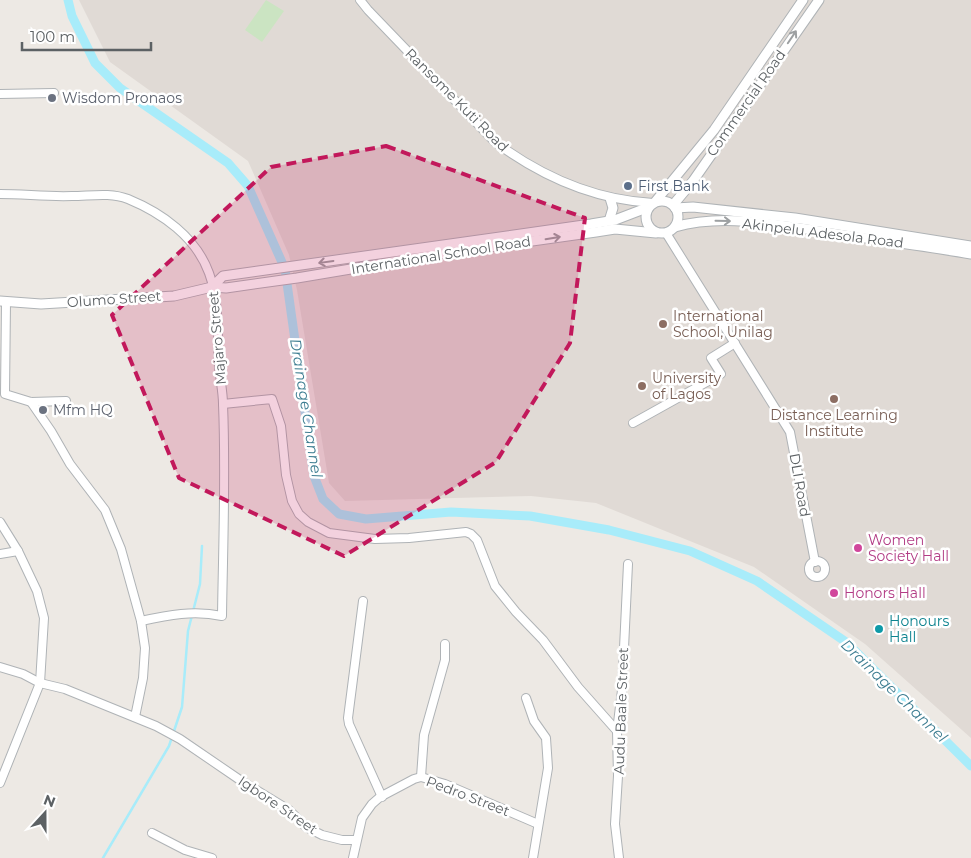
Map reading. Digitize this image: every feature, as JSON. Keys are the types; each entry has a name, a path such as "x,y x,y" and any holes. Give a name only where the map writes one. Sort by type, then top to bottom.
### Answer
{"street":[{"name":"Ransome Kuti Road","path":"360,0 495,142 516,157 537,170 579,188 628,202 652,204"},
{"name":"Commercial Road","path":"652,204 714,130 803,0"},
{"name":"Commercial Road","path":"674,206 819,0"},
{"path":"0,94 54,93"},
{"name":"Majaro Street","path":"0,194 72,196 91,194 126,199 150,210 178,229 190,240 207,268 216,307 223,404 222,616 186,613 141,621"},
{"path":"609,221 613,208 610,198"},
{"path":"668,202 674,206 678,214 678,221 675,227 666,233 656,233 652,230 646,222 646,211 652,204 668,202"},
{"name":"International School Road","path":"212,287 222,276 609,221 630,215 652,204"},
{"name":"Akinpelu Adesola Road","path":"674,206 795,218 971,246"},
{"name":"Akinpelu Adesola Road","path":"675,227 701,222 734,221 817,231 971,254"},
{"name":"International School Road","path":"226,288 440,254 596,232 615,230 656,233"},
{"name":"DLI Road","path":"666,233 790,432 814,562"},
{"name":"Olumo Street","path":"3,302 41,304 174,296 212,287 226,288"},
{"path":"3,302 6,394 31,402 66,401"},
{"path":"633,423 721,374 711,358 735,343"},
{"path":"223,404 272,399 281,426 286,475 292,500 299,514 319,529 374,538 409,538 466,532 471,534 477,540 495,586 516,612 543,640 578,687 617,732"},
{"path":"31,402 70,464 105,510 121,549 141,621 145,662 135,716"},
{"path":"0,522 18,551 38,591 44,618 40,683 0,782"},
{"path":"0,554 18,551"},
{"name":"Audu Baale Street","path":"619,858 615,824 618,776 617,732 622,690 628,564"},
{"path":"363,601 348,718 382,796"},
{"path":"421,778 424,734 445,660 445,644"},
{"name":"Igbore Street","path":"0,667 135,716 168,732 289,810 306,827 322,835 342,840 356,840"},
{"path":"526,698 534,720 546,738 548,768 533,858"},
{"name":"Pedro Street","path":"352,858 362,818 372,804 382,796 414,779 421,778 445,784 538,824"},
{"path":"152,833 185,850 212,858"}],"highlighted area":[{"path":"386,146 585,218 570,343 496,462 344,556 179,478 112,315 271,167"}],"shaded area":[{"name":"University of Lagos","path":"79,0 971,0 971,738 865,644 754,567 596,503 531,496 345,501 329,483 297,290 289,255 248,161 110,62"}],"green space":[{"path":"266,0 284,11 262,42 245,30"}],"waterway":[{"name":"Drainage Channel","path":"68,0 72,16 95,63 120,88 228,163 248,186 285,269 314,476 323,499 339,514 366,519 451,512 530,516 609,530 690,551 757,581 846,642 971,766"},
{"path":"103,858 169,746 182,707 188,631 200,584 202,546"}],"place":[{"name":"Wisdom Pronaos","path":"52,98"},
{"name":"First Bank","path":"628,186"},
{"name":"International School, Unilag","path":"663,324"},
{"name":"University of Lagos","path":"642,386"},
{"name":"Distance Learning Institute","path":"834,399"},
{"name":"Mfm HQ","path":"43,410"},
{"name":"Women Society Hall","path":"858,548"},
{"name":"Honors Hall","path":"834,593"},
{"name":"Honours Hall","path":"879,629"}]}
